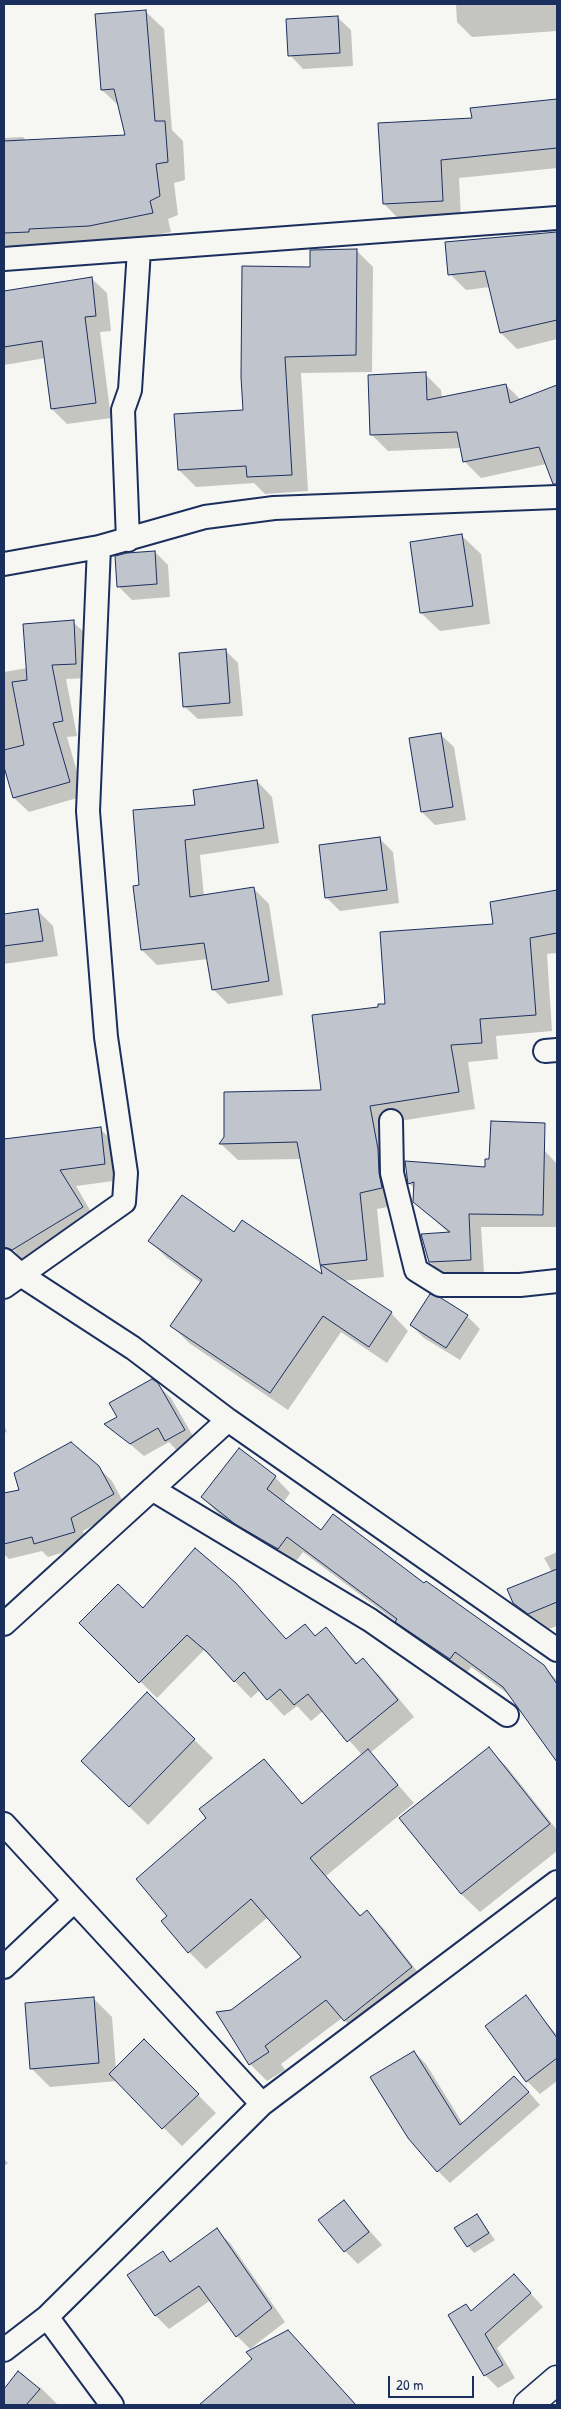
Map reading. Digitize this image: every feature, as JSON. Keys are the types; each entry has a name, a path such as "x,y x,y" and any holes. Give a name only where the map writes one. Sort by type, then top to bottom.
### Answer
{"street":[{"path":"4,259 557,218"},
{"path":"128,540 123,410 130,390 139,250"},
{"path":"4,564 99,547 205,517 274,508 557,496"},
{"path":"12,1281 124,1202 126,1173 106,1037 88,811 99,547"},
{"path":"391,1121 392,1173 416,1270 440,1285 520,1285 557,1281"},
{"path":"4,1260 12,1281 134,1348 228,1420 557,1650"},
{"path":"4,1624 228,1420"},
{"path":"152,1490 370,1620 507,1715"},
{"path":"4,1824 262,2104"},
{"path":"4,2350 47,2317 262,2104 557,1882"},
{"path":"4,1967 74,1901"},
{"path":"47,2317 112,2405"},
{"path":"528,2405 557,2380"}],"building":[{"path":"146,10 155,121 165,121 168,162 156,164 160,196 150,201 153,213 89,226 29,229 29,232 4,233 4,141 125,135 114,89 101,90 95,14"},
{"path":"338,16 340,53 288,56 286,19"},
{"path":"557,99 557,148 441,160 443,201 383,204 378,123 472,118 470,108"},
{"path":"557,232 557,320 500,333 485,271 448,275 445,242"},
{"path":"357,249 356,355 285,357 292,475 247,477 246,466 178,470 174,414 243,410 241,377 242,266 310,267 310,250"},
{"path":"92,277 96,316 85,317 96,403 51,409 42,341 4,347 4,291"},
{"path":"426,372 427,400 506,384 510,403 557,385 557,484 553,484 539,447 463,462 457,432 370,435 368,375"},
{"path":"462,534 473,606 420,613 410,542"},
{"path":"155,551 157,584 117,587 115,556"},
{"path":"74,620 76,664 52,665 63,721 53,723 70,782 13,798 4,767 4,750 24,745 12,682 27,680 23,624"},
{"path":"226,649 230,703 183,707 179,653"},
{"path":"441,733 453,807 421,812 409,738"},
{"path":"257,780 264,828 185,840 190,897 254,887 269,981 212,990 204,943 141,950 133,886 139,885 133,810 195,805 193,790"},
{"path":"380,837 387,890 325,898 319,845"},
{"path":"557,890 557,933 530,938 536,1015 480,1019 482,1043 451,1045 459,1092 370,1106 378,1149 382,1188 360,1193 367,1260 321,1265 392,1312 369,1347 323,1316 270,1393 170,1326 202,1280 148,1241 182,1195 234,1232 242,1220 322,1274 297,1142 219,1144 224,1137 224,1092 321,1090 312,1015 378,1007 378,1004 385,1004 380,932 493,924 490,902"},
{"path":"38,909 43,941 4,946 4,914"},
{"path":"491,1121 545,1123 543,1215 469,1214 471,1260 429,1262 421,1234 450,1232 413,1202 414,1182 408,1184 405,1161 485,1167 485,1159 489,1159"},
{"path":"101,1127 105,1164 60,1170 83,1207 12,1250 4,1247 4,1139"},
{"path":"430,1294 441,1298 468,1315 446,1348 410,1325"},
{"path":"152,1379 158,1383 185,1430 165,1441 158,1428 130,1444 104,1424 117,1417 109,1403"},
{"path":"71,1442 99,1466 114,1494 71,1518 75,1532 34,1544 32,1537 4,1544 4,1493 19,1490 14,1473"},
{"path":"239,1448 276,1476 267,1489 321,1530 333,1514 424,1583 426,1581 544,1665 557,1684 557,1762 503,1687 455,1652 450,1659 395,1622 397,1619 287,1537 278,1549 235,1524 201,1497"},
{"path":"195,1548 236,1583 286,1639 305,1624 315,1636 326,1627 356,1664 363,1658 398,1700 347,1742 308,1694 294,1705 280,1689 267,1700 244,1672 234,1682 207,1652 187,1635 139,1683 79,1623 118,1584 143,1608"},
{"path":"557,1569 557,1602 528,1614 513,1603 507,1589"},
{"path":"147,1692 195,1739 129,1807 81,1761"},
{"path":"489,1747 550,1824 461,1894 399,1818"},
{"path":"368,1749 398,1785 310,1858 360,1916 367,1910 412,1967 344,2021 326,2000 265,2046 269,2052 249,2065 216,2012 231,2010 301,1957 251,1899 188,1953 161,1921 167,1916 136,1879 206,1818 199,1809 264,1759 302,1804"},
{"path":"526,1995 557,2038 557,2058 526,2082 485,2026"},
{"path":"94,1997 99,2063 30,2069 25,2003"},
{"path":"144,2039 199,2094 162,2129 109,2074"},
{"path":"414,2051 460,2125 514,2076 529,2092 437,2172 408,2138 370,2077"},
{"path":"344,2200 369,2232 344,2252 318,2220"},
{"path":"477,2214 489,2233 467,2247 454,2228"},
{"path":"217,2228 272,2308 236,2337 199,2286 155,2316 127,2275 163,2251 170,2262"},
{"path":"514,2274 531,2293 485,2334 503,2365 484,2376 448,2315 466,2304 471,2311"},
{"path":"288,2330 356,2405 199,2405 252,2359 246,2352"},
{"path":"18,2371 40,2389 26,2405 4,2405 4,2389"}]}
